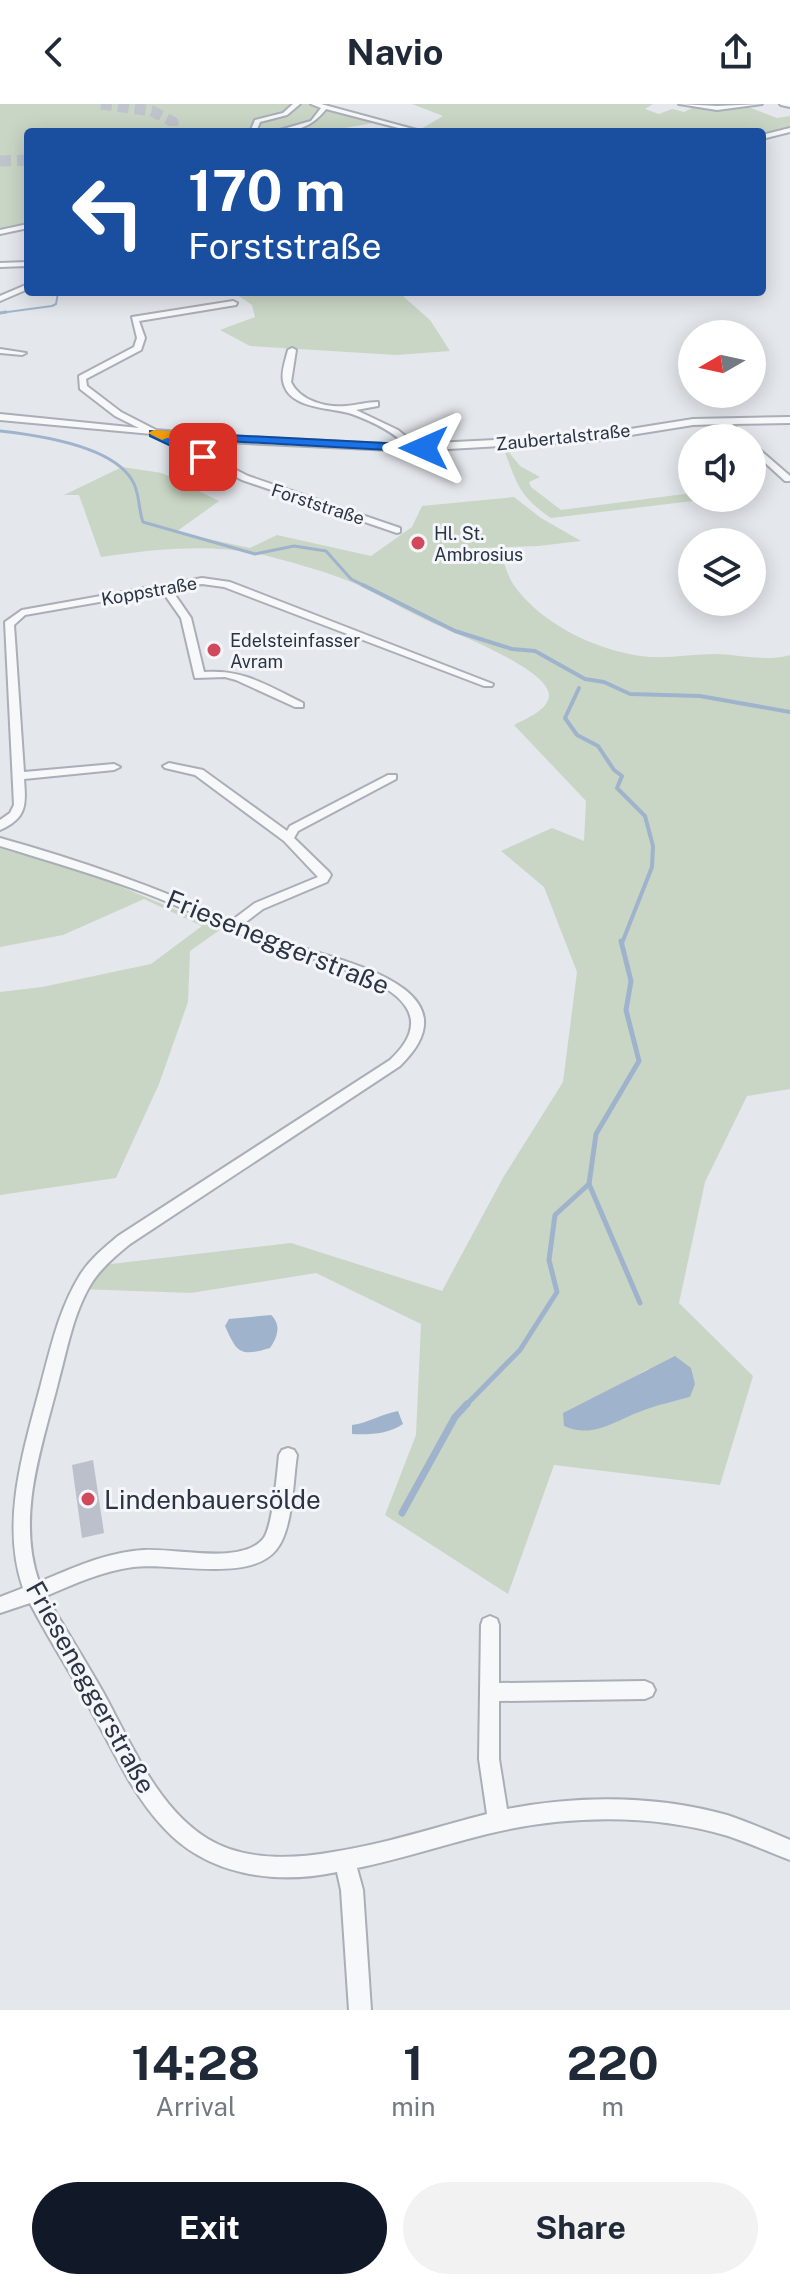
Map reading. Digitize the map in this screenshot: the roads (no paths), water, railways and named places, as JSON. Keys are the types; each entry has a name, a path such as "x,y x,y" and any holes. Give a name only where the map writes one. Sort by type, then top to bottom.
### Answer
{"street":[{"path":"254,128 257,121 285,114 297,104"},
{"path":"314,104 410,128"},
{"path":"682,104 717,108 759,104"},
{"path":"783,104 790,105"},
{"path":"291,128 313,122 324,108"},
{"path":"766,136 790,130"},
{"path":"0,232 24,227"},
{"path":"0,265 24,264"},
{"path":"0,299 24,288"},
{"name":"Forststraße","path":"233,303 135,319 141,338 136,351 82,378 85,390 154,433 258,484 397,530"},
{"path":"292,350 287,382 295,395 345,409 400,436 413,448"},
{"path":"0,351 22,353"},
{"path":"345,409 375,404"},
{"name":"Zaubertalstraße","path":"0,413 154,433 413,448 593,438 670,424 790,420"},
{"path":"724,421 727,424"},
{"path":"766,459 788,479"},
{"name":"Koppstraße","path":"0,826 18,810 16,712 9,624 12,618 33,611 202,581 226,584 488,684"},
{"path":"165,588 186,618 199,676 225,674 239,677 299,705"},
{"path":"169,766 199,772 288,838 324,873 325,877 259,906 232,926"},
{"path":"17,776 114,767"},
{"path":"288,838 294,829 392,777"},
{"name":"Frieseneggerstraße","path":"0,842 134,885 391,986 406,997 419,1023 417,1037 408,1051 388,1068 136,1231 103,1258 87,1277 68,1318 26,1479 21,1543 26,1571 35,1594 163,1813 179,1830 217,1854 249,1863 308,1867 498,1821 586,1809 648,1811 719,1823 790,1850"},
{"path":"0,1605 123,1561 161,1558 222,1561 244,1558 264,1550 275,1539 278,1528 288,1455"},
{"path":"490,1625 489,1759 498,1821"},
{"path":"491,1692 645,1690"},
{"path":"345,1860 352,1890 360,2010"}],"water":[{"path":"271,1315 277,1327 276,1336 270,1348 260,1351 241,1350 225,1326 229,1319"},
{"path":"675,1356 691,1368 695,1384 690,1397 647,1409 596,1429 575,1430 564,1426 563,1413"},
{"path":"398,1411 403,1424 392,1430 352,1434 352,1425"}],"waterway":[{"path":"6,312 0,313 52,306 56,304 57,296"},
{"path":"0,431 72,444 108,458 132,480 143,522 255,554 294,546 326,551 351,579 455,631 512,649 535,651 585,679 604,682 630,694 700,696 790,712"},
{"path":"579,688 565,718 577,735 598,746 614,770 622,776 617,788 645,816 653,846 652,867 622,943"},
{"path":"589,1184 596,1134 639,1061 626,1010 631,981 621,941"},
{"path":"465,1406 520,1350 557,1292 549,1260 555,1215 589,1184"},
{"path":"589,1184 640,1303"},
{"path":"402,1513 455,1417 467,1404"}],"tunnel":[{"path":"101,104 152,111 173,122 173,128"},
{"path":"0,161 24,160"}],"place":[{"name":"Hl. St. Ambrosius","path":"418,543"},
{"name":"Edelsteinfasser Avram","path":"214,650"},
{"name":"Lindenbauersölde","path":"88,1499"}]}
